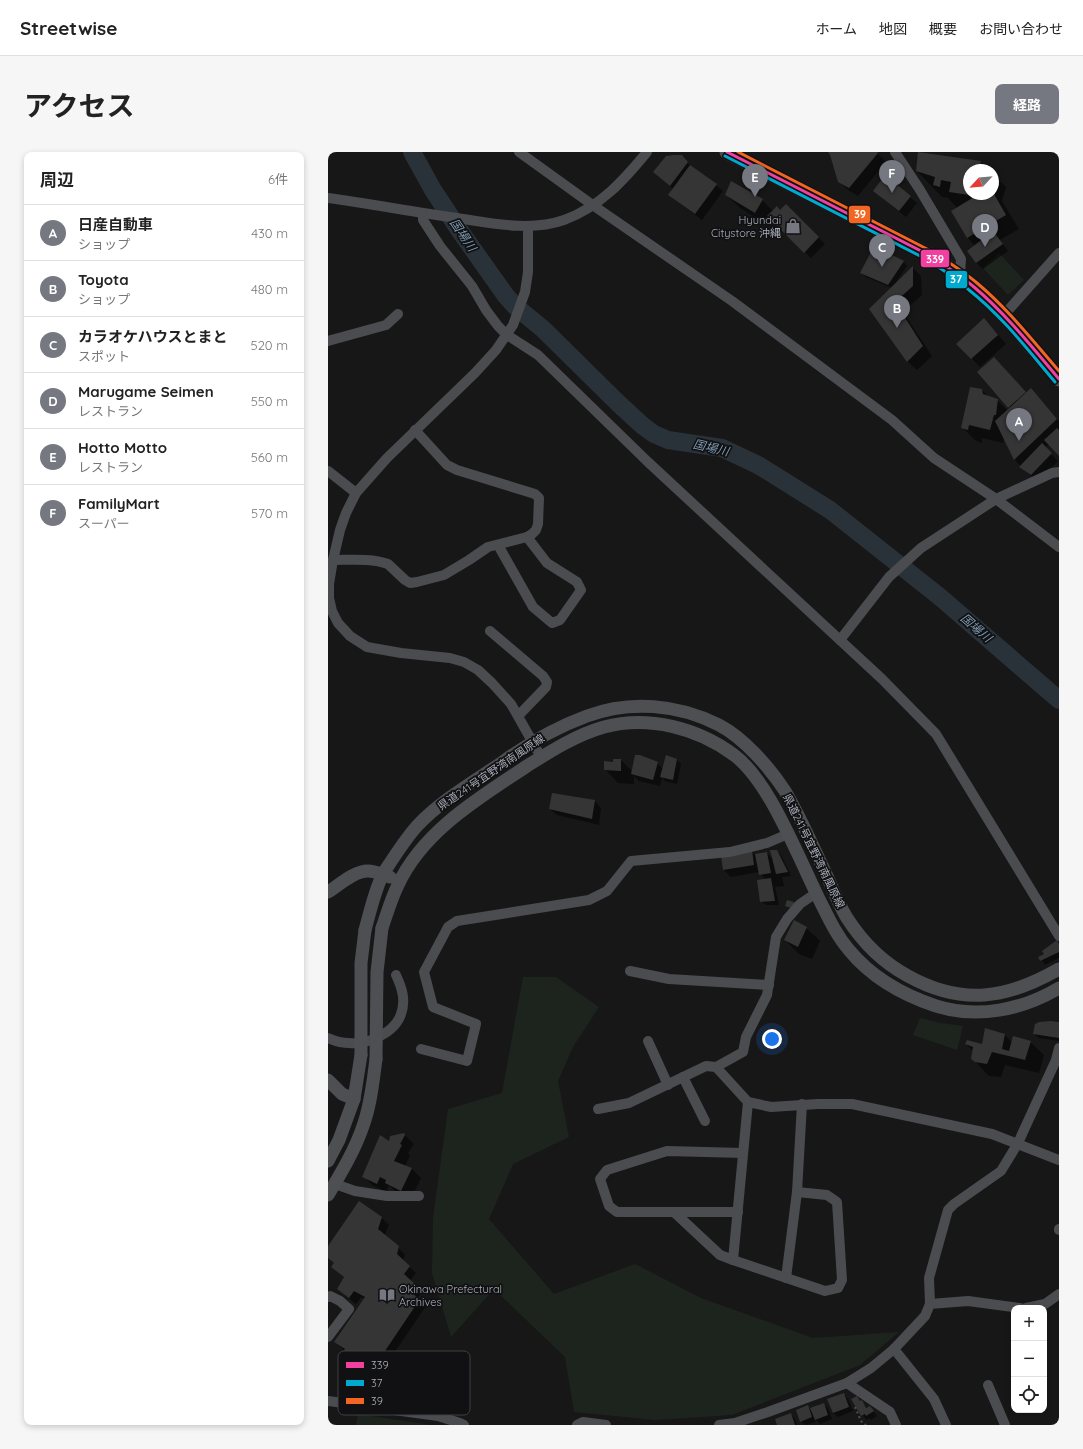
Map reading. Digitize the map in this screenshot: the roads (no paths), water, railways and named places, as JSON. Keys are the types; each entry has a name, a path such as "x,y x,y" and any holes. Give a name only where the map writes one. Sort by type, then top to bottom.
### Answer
{"highway":[{"path":"727,152 928,255 960,275 987,299 1059,380"}],"main road":[{"name":"県道241号宜野湾南風原線","path":"328,1162 339,1140 354,1099 361,1055 361,962 365,930 382,875 408,836 418,825 432,812 466,787 533,742 557,729 588,716 618,708 647,706 672,708 720,725 747,745 784,790 802,821 846,917 868,947 895,969 934,989 959,995 982,995 1007,991 1027,985 1059,969"},
{"name":"県道241号宜野湾南風原線","path":"331,1189 348,1160 363,1126 372,1090 376,1059 377,972 382,928 400,880 414,859 435,833 456,815 541,757 579,737 605,727 627,724 654,723 685,729 734,755 754,775 771,800 833,926 849,950 870,971 893,988 919,1000 944,1008 966,1012 991,1011 1017,1006 1059,988"},
{"path":"328,892 356,874 370,871 400,880"},
{"path":"328,1080 342,1094 354,1099"}],"street":[{"path":"519,152 594,206 732,301 892,420 934,458 996,499 1059,547"},
{"path":"328,198 475,221 540,226 564,220 594,206 618,186 647,152"},
{"path":"895,152 920,190 961,259 960,275"},
{"path":"423,214 423,220 440,246 472,286 486,310 498,326 507,335 538,355 648,462 882,679 936,734 1059,936"},
{"path":"528,226 528,272 525,292 513,325 496,350 387,458 356,493 342,524 333,560 329,584 329,598 332,611 338,623 350,636 367,647 401,653 450,658 464,662 478,670 511,704 541,757"},
{"path":"1003,316 1059,253"},
{"path":"328,341 386,325 398,314"},
{"path":"333,560 368,561 388,564 405,580 410,583 417,582 444,575 488,547 526,537 536,530 538,524 539,498 536,494 457,470 447,464 415,430"},
{"path":"328,471 356,493"},
{"path":"840,640 889,577 920,548 996,499 1052,472 1059,472"},
{"path":"498,545 533,607 552,623 560,620 581,590 577,582 547,563 526,537"},
{"path":"490,631 543,676 547,682 546,687 518,716"},
{"path":"421,1048 467,1061 476,1024 433,1008 424,972 448,927 457,921 589,900 606,890 631,861 730,852 767,843 788,834"},
{"path":"598,1110 629,1103 706,1066 716,1067 742,1052 746,1037 767,995 776,937 786,919 800,904 816,893"},
{"path":"630,971 669,979 769,985"},
{"path":"328,1038 334,1041 350,1043 363,1042 379,1036 393,1027 401,1016 404,1004 403,990 396,975"},
{"path":"648,1041 668,1085"},
{"path":"719,1425 735,1422 768,1412 847,1382 871,1368 894,1349 925,1316 930,1304 929,1278 948,1210 954,1204 1001,1171 1018,1143 1056,1060 1059,1048"},
{"path":"716,1067 748,1102 771,1107 802,1104 852,1104 992,1134 1059,1160"},
{"path":"683,1077 705,1121"},
{"path":"733,1260 748,1102"},
{"path":"786,1278 797,1192 802,1104"},
{"path":"738,1212 617,1212 609,1206 600,1179 607,1170 667,1151 743,1153"},
{"path":"331,1189 396,1197 420,1196"},
{"path":"674,1212 720,1255 825,1291 838,1288 842,1280 837,1202 828,1195 797,1192"},
{"path":"1040,1305 1045,1304 1059,1294"},
{"path":"328,1297 330,1296 349,1309 328,1337"},
{"path":"930,1304 968,1301 1011,1307"},
{"path":"894,1349 934,1399 946,1425"},
{"path":"847,1382 890,1412 896,1425"},
{"path":"988,1385 1005,1425"},
{"path":"328,1401 338,1402"},
{"path":"431,1415 464,1425"},
{"path":"577,1425 583,1422 606,1425"}],"waterway":[{"name":"国場川","path":"412,152 433,190 506,296 515,306 543,329 643,426 654,434 668,440 722,448 758,465 830,510 940,597 1059,700"}],"place":[{"name":"FamilyMart","path":"892,193"},
{"name":"Hotto Motto","path":"755,197"},
{"name":"Hyundai Citystore 沖縄","path":"793,226"},
{"name":"Marugame Seimen","path":"985,247"},
{"name":"カラオケハウスとまと","path":"882,267"},
{"name":"Toyota","path":"897,328"},
{"name":"日産自動車","path":"1019,441"},
{"name":"Okinawa Prefectural Archives","path":"387,1295"}]}
